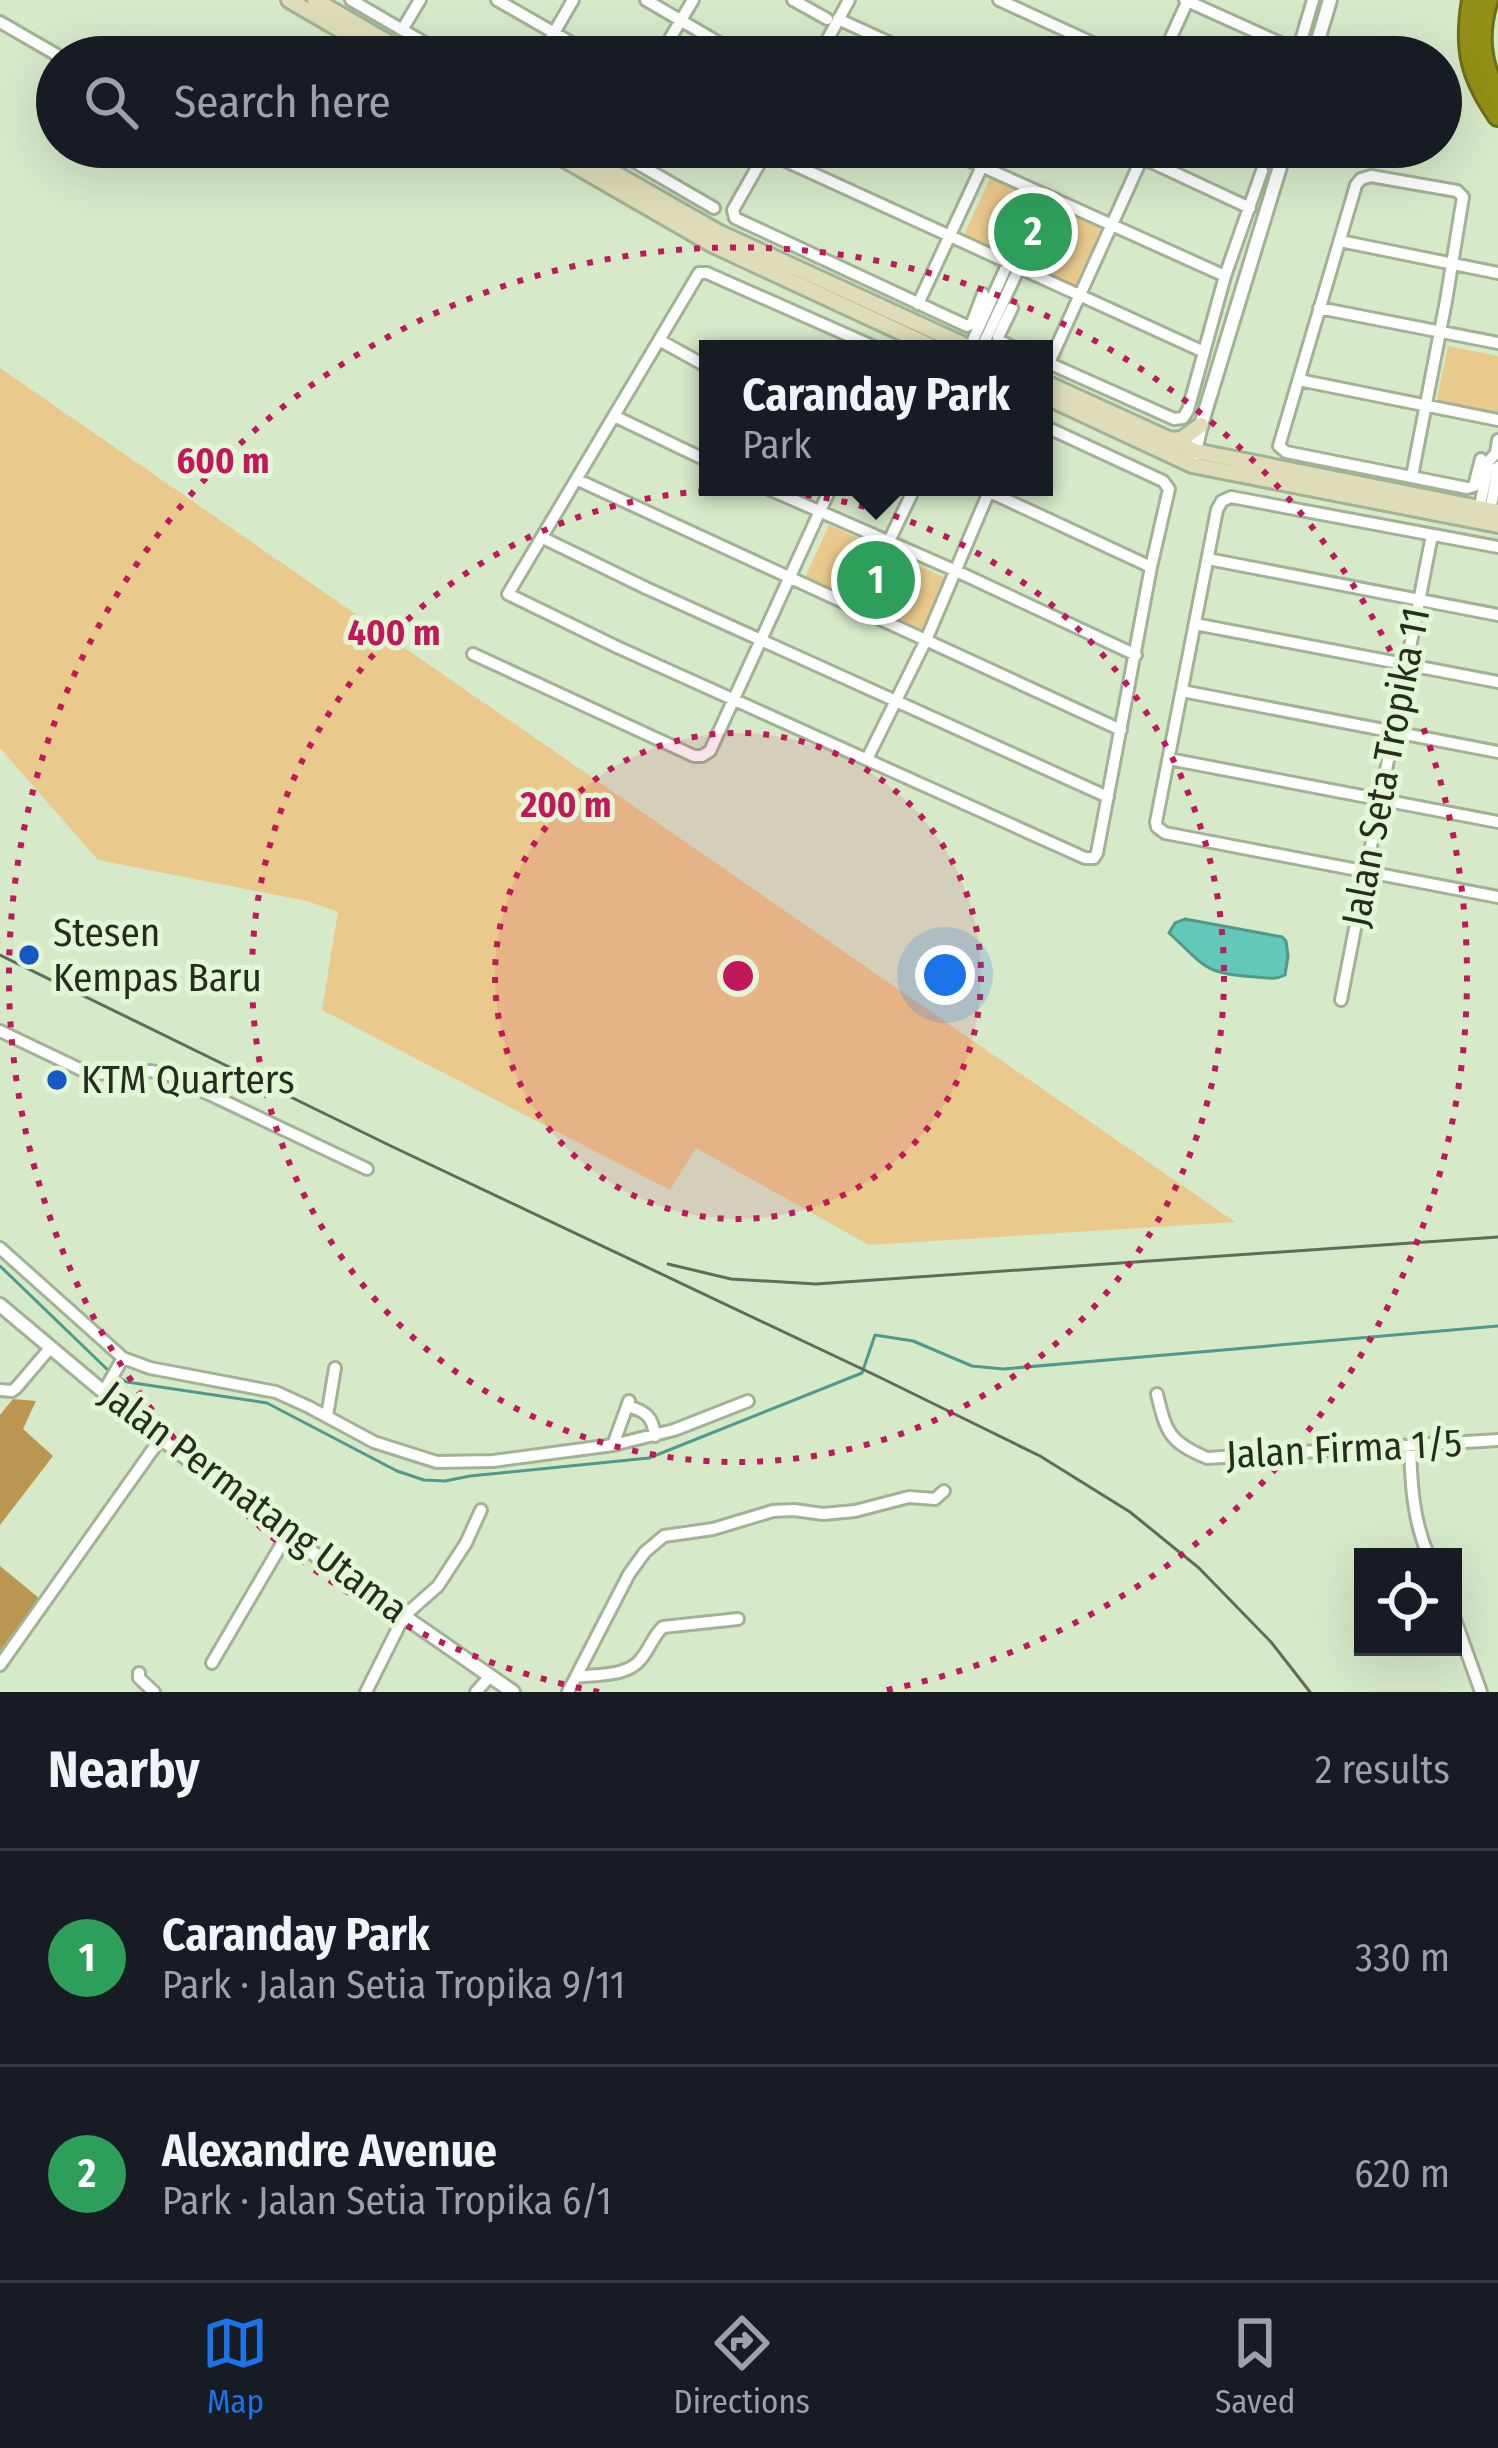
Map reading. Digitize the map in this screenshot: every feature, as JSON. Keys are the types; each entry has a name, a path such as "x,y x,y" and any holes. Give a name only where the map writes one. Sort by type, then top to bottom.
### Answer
{"highway":[{"path":"1472,0 1467,34 1471,64 1483,95 1498,116"},
{"path":"1488,0 1481,34 1487,76 1498,93"}],"main road":[{"path":"289,0 351,36"},
{"path":"315,0 377,36"},
{"path":"579,168 713,245 918,340"},
{"path":"606,168 718,232 953,340"},
{"path":"1053,386 1169,440 1194,458"},
{"path":"1053,400 1194,458 1485,509"},
{"path":"1169,440 1189,436 1201,425"}],"street":[{"path":"351,0 412,36"},
{"path":"402,30 419,0"},
{"path":"497,0 559,36"},
{"path":"552,36 573,0"},
{"path":"646,0 708,36"},
{"path":"671,36 693,0"},
{"path":"793,0 872,36"},
{"path":"826,36 849,0"},
{"path":"999,0 1077,36"},
{"path":"1036,17 1044,0"},
{"path":"1171,36 1187,0 1260,36"},
{"path":"1302,36 1313,0"},
{"path":"1319,36 1330,0"},
{"path":"0,22 36,43"},
{"path":"645,168 715,208"},
{"path":"757,168 733,210 735,218 970,326 983,294"},
{"path":"805,168 1204,352"},
{"path":"918,304 982,168"},
{"path":"984,168 1226,276"},
{"path":"1053,348 1138,168"},
{"path":"1175,168 1250,208"},
{"path":"1053,365 1174,419 1183,418 1263,168"},
{"path":"1194,458 1280,168"},
{"path":"1412,476 1464,203 1457,191 1371,176 1356,185 1279,446 1286,452 1412,476 1485,509"},
{"path":"1340,241 1498,273"},
{"path":"978,340 1014,266"},
{"path":"859,340 699,273 508,594 735,701 1085,858 1094,858 1169,489 1163,481 1053,430"},
{"path":"1000,340 1012,308"},
{"path":"1319,308 1498,344"},
{"path":"659,340 699,362"},
{"path":"1299,380 1498,420"},
{"path":"614,416 699,457"},
{"path":"1481,459 1485,509"},
{"path":"1485,509 1495,462"},
{"path":"578,480 1121,730"},
{"path":"784,496 1136,655"},
{"path":"473,654 702,756 710,751 735,701 827,496"},
{"path":"889,542 911,496"},
{"path":"866,759 926,640 983,496"},
{"path":"1001,496 1151,567"},
{"path":"1498,547 1232,496 1222,501 1156,822 1161,831 1498,897"},
{"name":"Jalan Seta Tropika 11","path":"1341,1000 1432,535"},
{"path":"543,538 1108,797"},
{"path":"1208,559 1498,615"},
{"path":"1195,624 1498,682"},
{"path":"1182,691 1498,752"},
{"path":"1169,759 1498,822"},
{"path":"0,1030 90,1074 151,1071 169,1075 367,1168"},
{"path":"0,1248 121,1360 276,1392 374,1442 437,1462 493,1461 613,1445 655,1436 748,1401"},
{"name":"Jalan Permatang Utama","path":"0,1304 107,1387 161,1438 287,1534 513,1692"},
{"path":"0,1390 16,1388 51,1347"},
{"path":"107,1387 121,1360"},
{"path":"327,1416 335,1368"},
{"name":"Jalan Firma 1/5","path":"1156,1394 1165,1430 1176,1442 1207,1458 1498,1440"},
{"path":"613,1445 628,1404 650,1417 655,1436"},
{"path":"0,1665 161,1438"},
{"path":"1410,1445 1413,1500 1425,1548"},
{"path":"568,1692 629,1574 644,1552 664,1536 713,1529 773,1511 847,1512 909,1497 935,1498 944,1491"},
{"path":"366,1692 404,1616 438,1586 481,1510"},
{"path":"212,1664 287,1534"},
{"path":"576,1677 631,1670 654,1634 664,1627 738,1618"},
{"path":"1462,1639 1481,1692"},
{"path":"139,1672 154,1692"},
{"path":"476,1692 490,1676"}],"shaded area":[{"path":"990,178 1102,229 1076,286 964,235"},
{"path":"1448,346 1498,356 1498,416 1436,404"},
{"path":"0,368 1235,1222 869,1245 696,1148 670,1190 322,1010 338,912 307,901 98,860 0,748"},
{"path":"829,525 948,579 922,634 804,580"},
{"path":"13,1399 36,1401 23,1429 53,1456 0,1525 0,1415"},
{"path":"0,1566 39,1598 0,1651"}],"water":[{"path":"1185,919 1282,937 1288,956 1285,975 1239,976 1207,967 1169,933"}],"waterway":[{"path":"0,1266 111,1373"},
{"path":"119,1378 267,1403 397,1471 445,1481 649,1458 862,1373 875,1335 913,1341 972,1366 1003,1369 1498,1326"}],"railway":[{"path":"0,955 1040,1456 1130,1512 1199,1568 1271,1642 1310,1692"},
{"path":"668,1264 731,1279 816,1284 1498,1237"}],"place":[{"name":"Alexandre Avenue","path":"1033,232"},
{"name":"Caranday Park","path":"876,580"},
{"name":"Stesen Kempas Baru","path":"29,955"},
{"name":"KTM Quarters","path":"57,1080"}]}
